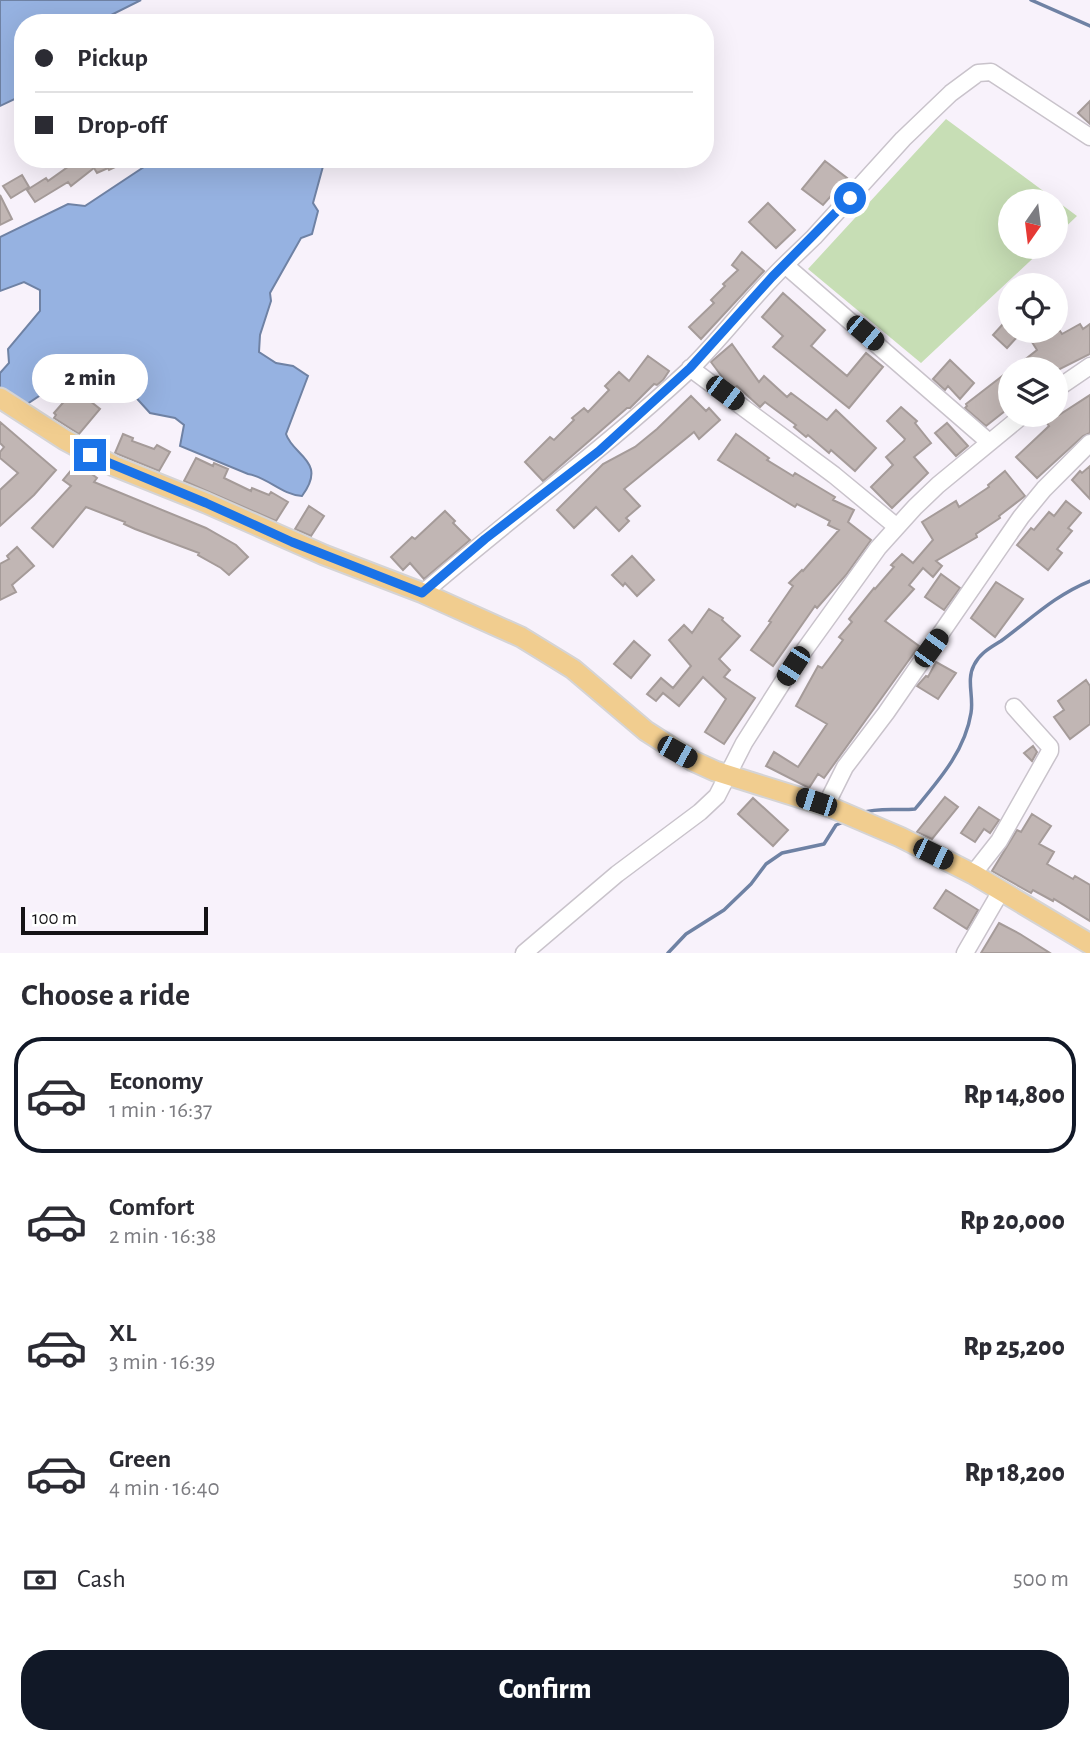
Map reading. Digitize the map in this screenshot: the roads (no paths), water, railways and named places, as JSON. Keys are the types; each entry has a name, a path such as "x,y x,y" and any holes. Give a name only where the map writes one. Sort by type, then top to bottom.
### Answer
{"main road":[{"path":"0,398 65,440 114,467 422,593 543,649 573,668 627,716 693,761 862,820 973,874 1090,944"}],"street":[{"path":"422,593 485,539 599,451 690,368 903,138 951,93 978,73 991,72 1090,137"},
{"path":"785,265 989,442"},
{"path":"1068,381 1090,366"},
{"path":"690,368 834,475 897,527"},
{"path":"524,953 617,874 710,803 723,787 752,728 878,548 938,485 1008,427"},
{"path":"828,806 845,767 898,696 986,565 1044,489 1090,443"},
{"path":"973,874 999,841 1050,751 1050,747 1014,707"},
{"path":"965,953 1002,891"}],"water":[{"path":"0,0 141,0 113,14 14,14 14,99 0,106"},
{"path":"142,168 323,168 313,203 318,211 312,234 301,238 270,293 271,301 260,335 259,352 276,363 293,366 308,376 286,434 310,467 309,484 302,496 288,493 262,479 180,446 184,425 175,418 150,413 121,381 86,365 21,408 0,394 0,373 9,363 8,349 40,311 40,290 24,282 0,291 0,237 68,204 85,206"}],"waterway":[{"path":"1031,0 1090,26"},
{"path":"862,813 915,809 950,764 963,740 971,713 972,671 979,657 1054,600 1090,581"},
{"path":"668,953 686,934 724,910 751,884 766,864 782,853 824,844 836,825 846,821"}]}
